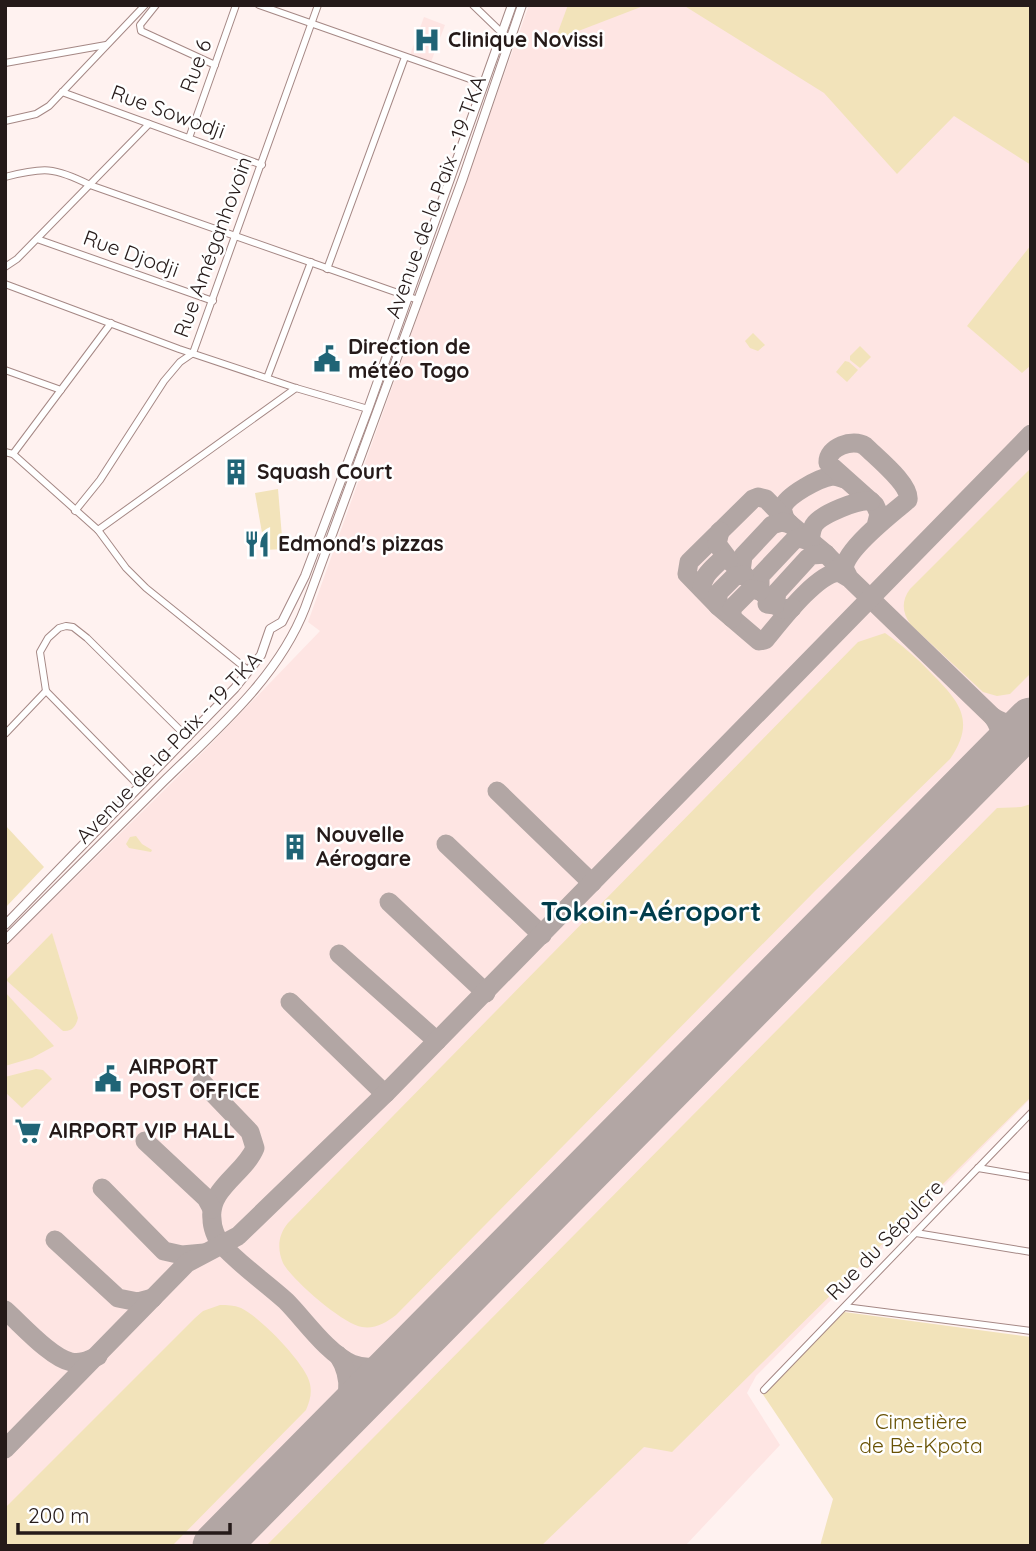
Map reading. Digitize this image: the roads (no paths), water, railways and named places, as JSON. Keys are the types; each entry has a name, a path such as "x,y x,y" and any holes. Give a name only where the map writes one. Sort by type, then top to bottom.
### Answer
{"main road":[{"name":"Avenue de la Paix - 19 TKA","path":"5,925 188,738 249,671 261,654 270,629 282,622 305,576 368,409 512,5"},
{"name":"Avenue de la Paix - 19 TKA","path":"5,940 209,736 267,675 289,645 418,300 522,5"},
{"path":"468,128 479,132"}],"street":[{"path":"5,121 36,114 62,92 145,5"},
{"path":"156,5 140,25 141,31 215,65"},
{"name":"Rue 6","path":"189,138 236,5"},
{"path":"259,5 484,83"},
{"name":"Rue Améganhovoin","path":"75,511 100,480 164,381 180,362 194,353 318,5"},
{"path":"473,5 502,33 511,38"},
{"path":"5,63 108,44"},
{"path":"327,269 405,57"},
{"name":"Rue Sowodji","path":"62,92 262,165"},
{"path":"5,267 17,259 149,124"},
{"path":"5,177 36,170 58,170 90,185 418,300"},
{"name":"Rue Djodji","path":"37,239 213,301"},
{"path":"267,378 311,262"},
{"path":"5,284 194,353 368,409"},
{"path":"111,323 9,453 98,530 146,588 249,671"},
{"path":"5,370 61,390"},
{"path":"98,530 296,388"},
{"path":"141,787 46,691 40,657 42,647 59,628 73,627 87,638 188,738"},
{"path":"5,734 46,691"},
{"name":"Rue du Sépulcre","path":"764,1390 1031,1113"},
{"path":"978,1168 1031,1177"},
{"path":"916,1233 1031,1252"},
{"path":"845,1307 1031,1331"}],"place":[{"name":"Clinique Novissi","path":"427,40"},
{"name":"Direction de météo Togo","path":"327,359"},
{"name":"Squash Court","path":"236,472"},
{"name":"Edmond's pizzas","path":"257,544"},
{"name":"Nouvelle Aérogare","path":"295,847"},
{"name":"AIRPORT POST OFFICE","path":"108,1079"},
{"name":"AIRPORT VIP HALL","path":"28,1131"}],"district":[{"name":"Tokoin-Aéroport","path":"651,911"}],"park label":[{"name":"Cimetière de Bè-Kpota","path":"921,1434"}]}
